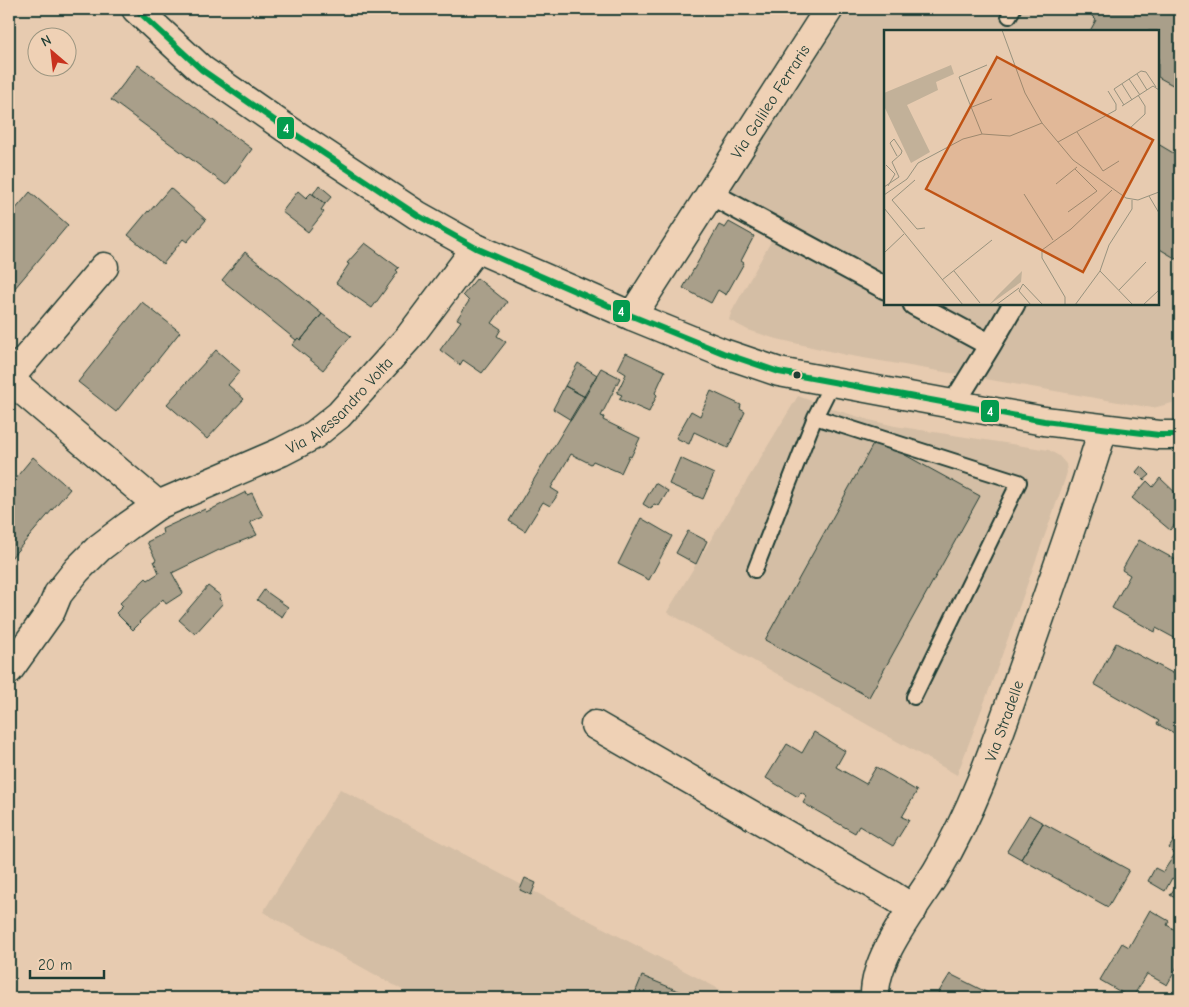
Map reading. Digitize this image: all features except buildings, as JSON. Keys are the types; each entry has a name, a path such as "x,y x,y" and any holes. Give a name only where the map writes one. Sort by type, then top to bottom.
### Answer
{"street":[{"path":"136,9 202,70 284,127 418,215 476,248 632,316 723,353 779,372 1044,421 1104,429 1180,435"},
{"name":"Via Galileo Ferraris","path":"632,316 829,9"},
{"path":"711,194 884,287"},
{"name":"Via Alessandro Volta","path":"9,670 51,611 58,594 77,570 99,548 158,505 281,452 314,435 328,425 410,336 476,248"},
{"path":"104,266 9,379 158,505"},
{"path":"916,305 990,345"},
{"path":"953,405 1013,305"},
{"name":"Via Stradelle","path":"875,998 876,980 881,964 945,858 979,789 1086,488 1104,429"},
{"path":"595,725 913,909"}],"lane":[{"path":"754,570 832,382"},
{"path":"816,417 1019,482 914,697"}],"shaded area":[{"path":"839,9 1180,9 1180,399 1153,408 846,355 773,338 748,330 729,320 731,313 779,227 728,191"},
{"path":"798,396 833,409 895,426 1049,450 1059,456 1066,464 1067,472 1065,479 957,775 667,612"},
{"path":"340,789 736,998 417,998 263,912"}],"transit line":[{"name":"4","path":"136,9 202,70 417,215 476,248 632,316 723,353 779,372 1044,421 1159,435 1180,435"}]}
